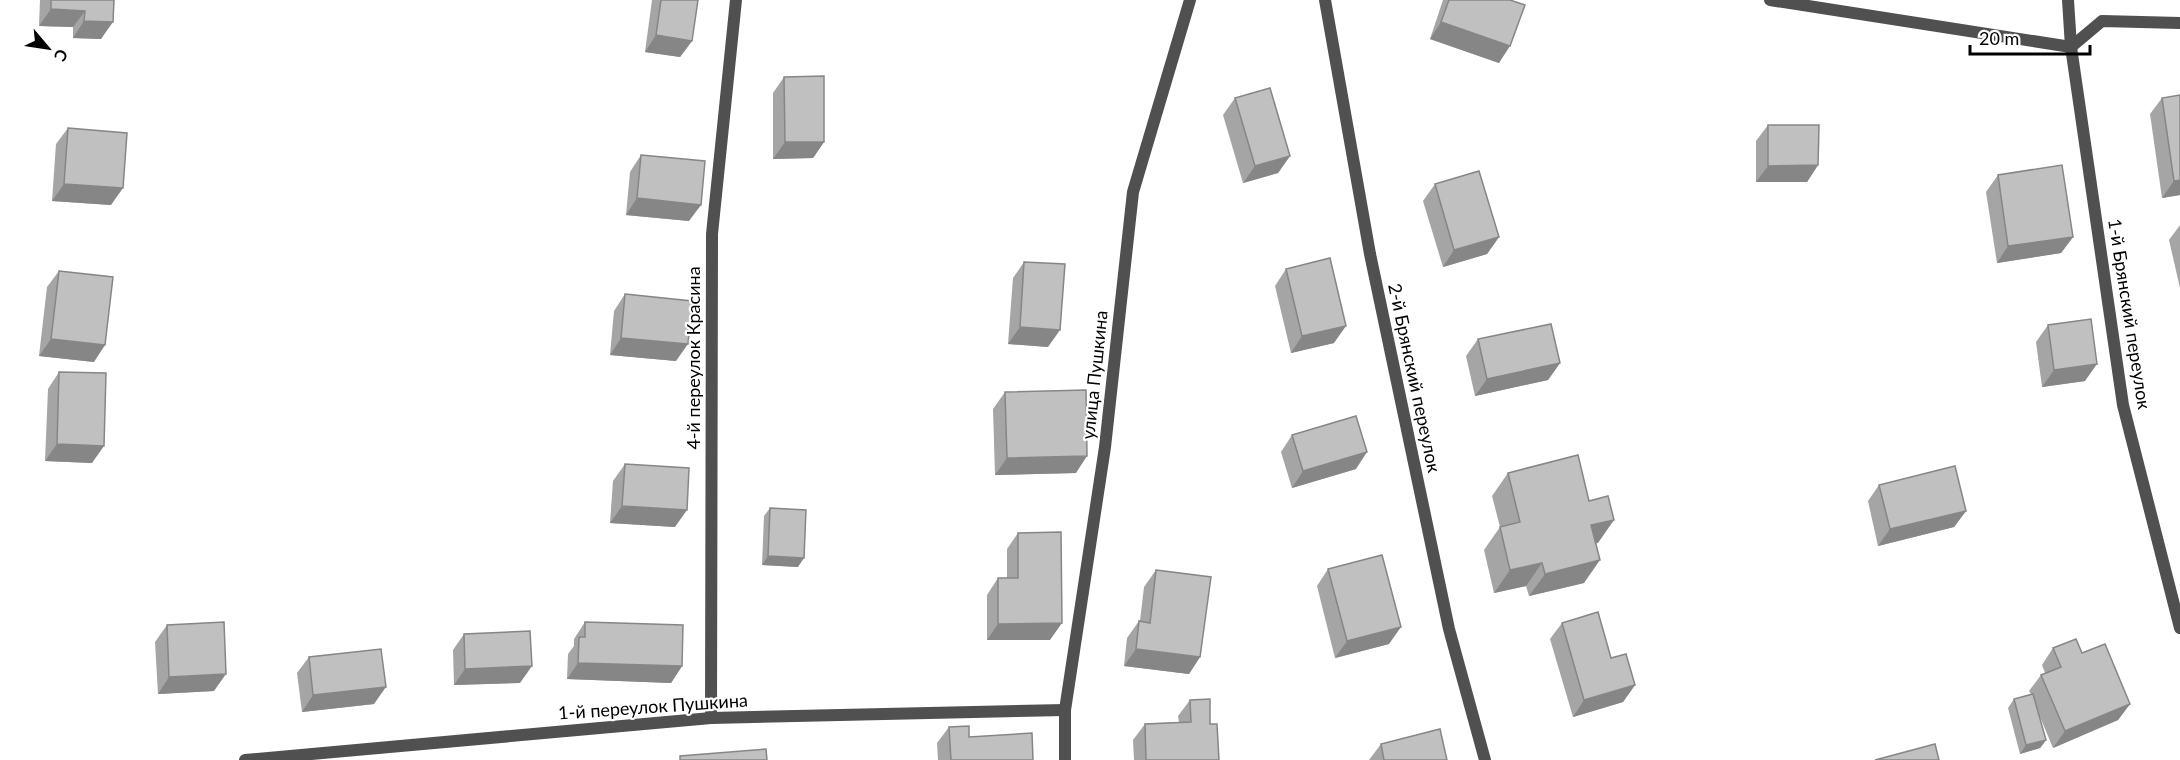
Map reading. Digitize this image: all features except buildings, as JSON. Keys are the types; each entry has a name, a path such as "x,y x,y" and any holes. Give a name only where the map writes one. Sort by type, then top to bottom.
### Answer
{"street":[{"name":"4-й переулок Красина","path":"711,718 712,234 736,0"},
{"name":"улица Пушкина","path":"1065,760 1065,710 1105,447 1133,192 1190,0"},
{"name":"2-й Брянский переулок","path":"1325,0 1370,254 1449,629 1485,760"},
{"path":"1770,0 2071,47 2102,21 2180,23"},
{"name":"1-й Брянский переулок","path":"2068,0 2071,47 2123,405 2180,628"},
{"name":"1-й переулок Пушкина","path":"244,760 711,718 1065,710"}]}
